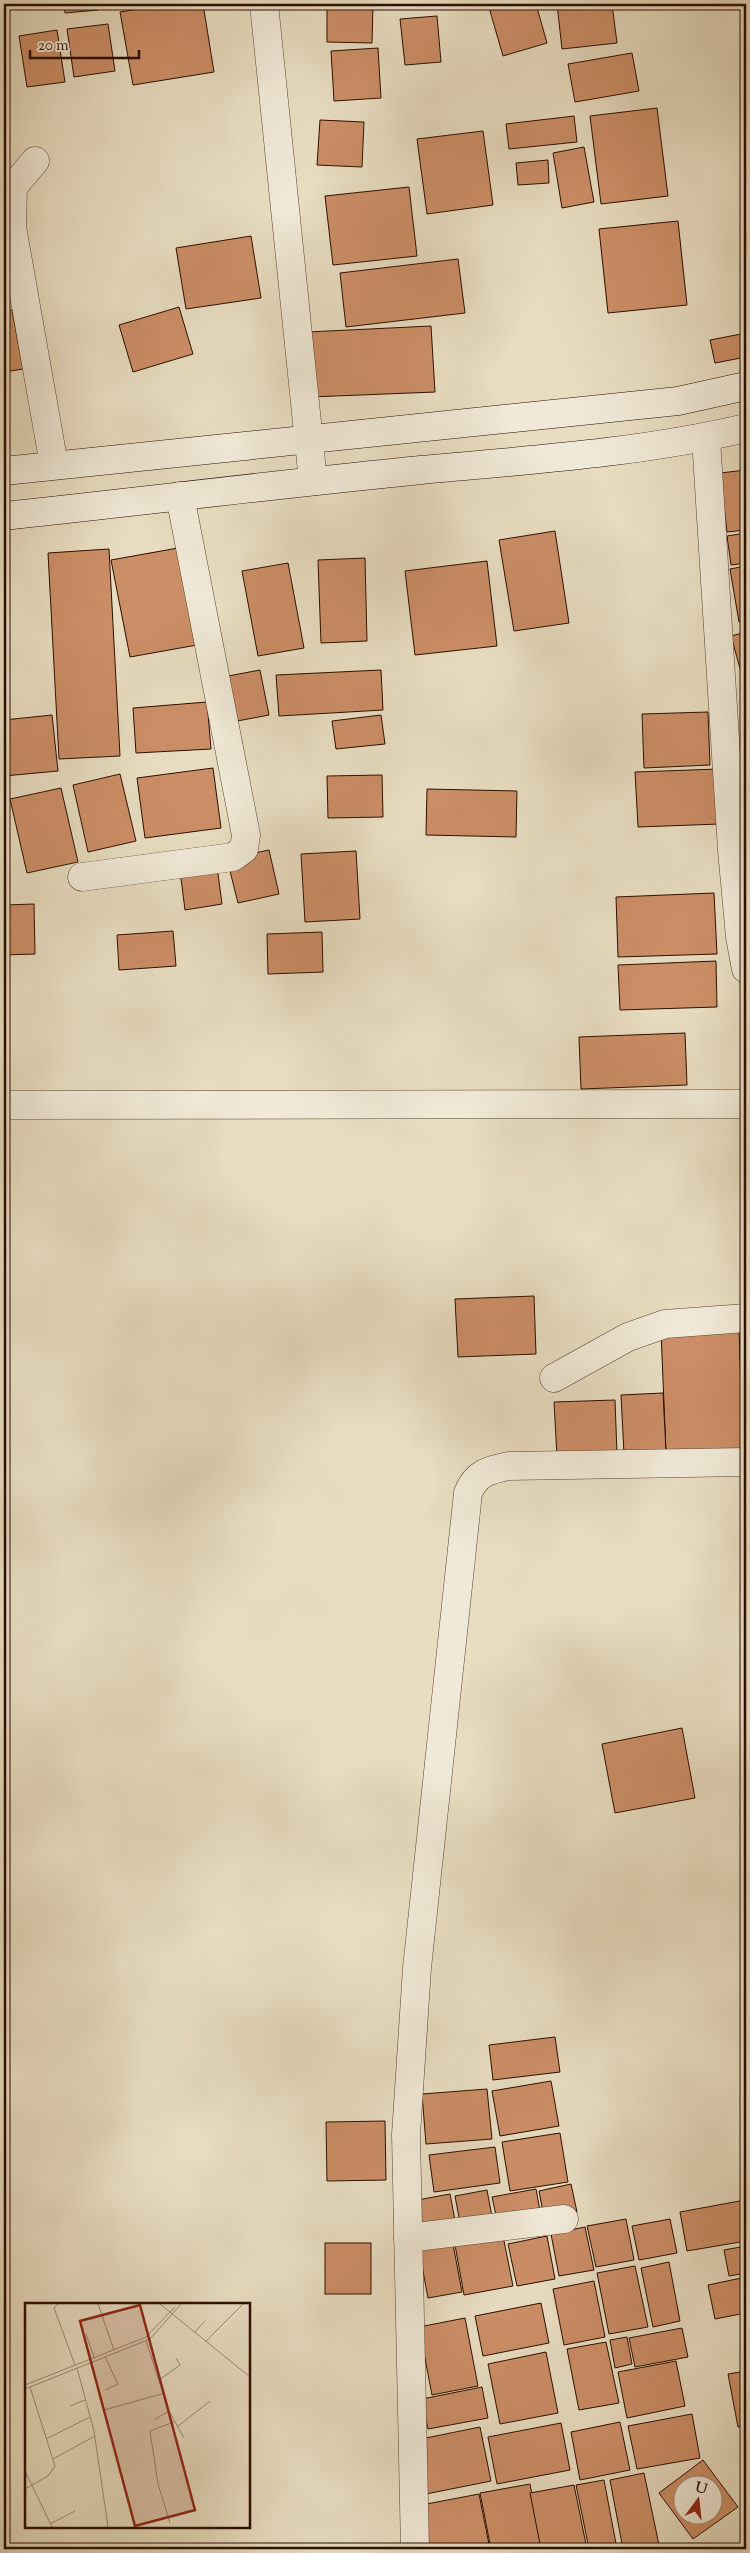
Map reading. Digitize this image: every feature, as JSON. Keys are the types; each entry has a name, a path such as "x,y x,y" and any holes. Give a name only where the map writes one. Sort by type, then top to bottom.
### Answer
{"street":[{"path":"264,4 313,481"},
{"path":"35,161 13,187 12,227 54,465"},
{"path":"4,471 678,401 746,386"},
{"path":"4,516 313,481 555,457 706,438 746,428"},
{"path":"706,438 732,850 746,968"},
{"path":"82,877 233,857 244,850 246,835 180,496"},
{"path":"4,1105 746,1104"},
{"path":"554,1378 628,1336 665,1324 746,1318"},
{"path":"415,2549 406,2134 417,1968 464,1517 472,1483 476,1476 509,1466 746,1462"},
{"path":"408,2238 564,2219"}],"building":[{"path":"64,4 98,4 98,10 65,13"},
{"path":"168,4 203,4 214,72 133,85 120,12"},
{"path":"327,4 373,5 372,43 327,42"},
{"path":"488,4 536,4 547,43 503,56"},
{"path":"557,4 612,4 617,43 562,49"},
{"path":"437,16 441,62 405,65 400,19"},
{"path":"108,24 115,71 74,77 67,29"},
{"path":"57,30 65,82 27,87 19,36"},
{"path":"378,48 381,98 334,101 331,51"},
{"path":"632,53 639,91 575,102 568,64"},
{"path":"657,108 668,196 601,204 590,116"},
{"path":"574,116 577,142 509,149 506,124"},
{"path":"320,120 364,122 362,167 317,165"},
{"path":"483,131 493,205 427,214 417,139"},
{"path":"584,147 594,202 562,208 553,153"},
{"path":"548,160 549,183 518,185 516,163"},
{"path":"409,187 417,256 333,265 325,196"},
{"path":"678,221 687,305 608,313 599,229"},
{"path":"251,236 261,298 186,309 176,248"},
{"path":"458,259 465,313 346,327 340,273"},
{"path":"179,307 193,354 133,372 119,325"},
{"path":"12,310 23,369 4,372 4,311"},
{"path":"431,326 435,392 311,397 308,332"},
{"path":"741,334 746,357 715,363 710,340"},
{"path":"746,470 746,530 727,532 720,473"},
{"path":"555,531 569,623 514,631 499,540"},
{"path":"746,533 746,563 731,565 727,536"},
{"path":"178,548 197,645 130,657 111,560"},
{"path":"109,549 120,756 59,759 48,553"},
{"path":"365,558 367,641 321,643 318,560"},
{"path":"487,561 497,646 415,655 405,571"},
{"path":"288,563 304,648 258,656 242,571"},
{"path":"746,566 746,621 739,622 730,569"},
{"path":"746,632 746,671 741,672 731,636"},
{"path":"260,670 269,715 232,722 223,677"},
{"path":"381,670 383,710 279,716 276,675"},
{"path":"207,702 211,749 136,753 133,708"},
{"path":"708,712 710,765 644,768 642,714"},
{"path":"52,715 58,771 4,776 4,720"},
{"path":"381,715 385,744 336,749 332,721"},
{"path":"213,768 221,828 145,838 137,778"},
{"path":"718,769 720,824 638,827 635,772"},
{"path":"120,774 136,841 88,852 73,785"},
{"path":"382,775 383,817 328,818 327,776"},
{"path":"61,788 78,862 27,873 10,799"},
{"path":"427,789 517,791 516,837 426,835"},
{"path":"269,850 279,894 238,903 227,859"},
{"path":"356,851 360,919 305,922 301,854"},
{"path":"217,866 222,904 185,910 180,871"},
{"path":"714,893 717,954 618,957 616,897"},
{"path":"34,904 35,954 4,955 4,905"},
{"path":"173,931 176,966 119,970 117,935"},
{"path":"322,932 323,972 268,974 267,934"},
{"path":"716,961 717,1007 620,1010 618,965"},
{"path":"685,1033 687,1085 581,1089 579,1037"},
{"path":"534,1296 536,1354 458,1357 455,1299"},
{"path":"739,1328 743,1450 666,1452 661,1331"},
{"path":"663,1393 666,1452 624,1454 621,1395"},
{"path":"615,1400 617,1454 557,1457 554,1402"},
{"path":"682,1728 695,1798 615,1813 602,1744"},
{"path":"555,2037 560,2072 493,2080 489,2045"},
{"path":"551,2081 559,2126 500,2136 492,2091"},
{"path":"487,2089 492,2139 426,2144 422,2094"},
{"path":"385,2121 386,2180 327,2181 326,2122"},
{"path":"560,2133 568,2182 510,2191 502,2142"},
{"path":"495,2147 500,2183 434,2192 429,2155"},
{"path":"571,2184 577,2212 544,2218 539,2191"},
{"path":"536,2189 541,2216 498,2224 492,2197"},
{"path":"487,2190 493,2222 461,2228 455,2196"},
{"path":"450,2194 456,2226 418,2233 412,2201"},
{"path":"745,2200 746,2241 687,2251 680,2212"},
{"path":"626,2219 634,2260 596,2267 587,2226"},
{"path":"670,2219 677,2253 639,2260 632,2226"},
{"path":"585,2227 594,2270 559,2276 551,2234"},
{"path":"503,2236 513,2286 464,2295 455,2245"},
{"path":"547,2236 555,2279 517,2286 508,2244"},
{"path":"325,2243 371,2243 371,2294 325,2294"},
{"path":"453,2244 462,2292 428,2298 419,2250"},
{"path":"746,2246 746,2273 729,2276 724,2250"},
{"path":"669,2262 680,2321 653,2327 641,2268"},
{"path":"635,2266 648,2327 609,2334 597,2273"},
{"path":"746,2277 746,2313 715,2319 708,2285"},
{"path":"594,2281 605,2337 564,2345 553,2289"},
{"path":"541,2303 549,2343 483,2356 475,2316"},
{"path":"465,2318 478,2386 432,2395 419,2327"},
{"path":"682,2328 688,2357 635,2367 629,2338"},
{"path":"627,2337 632,2364 615,2368 610,2340"},
{"path":"606,2342 619,2403 579,2410 567,2349"},
{"path":"546,2352 558,2413 500,2424 488,2364"},
{"path":"676,2361 685,2406 627,2418 618,2372"},
{"path":"746,2371 746,2425 738,2427 728,2374"},
{"path":"482,2387 488,2418 428,2429 422,2399"},
{"path":"692,2414 700,2458 637,2469 628,2426"},
{"path":"620,2422 630,2470 580,2480 571,2432"},
{"path":"561,2423 570,2470 497,2484 488,2437"},
{"path":"480,2427 491,2481 426,2494 416,2440"},
{"path":"703,2460 715,2476 682,2476"},
{"path":"644,2473 659,2545 623,2549 610,2480"},
{"path":"604,2480 617,2549 589,2549 576,2485"},
{"path":"672,2483 672,2511 659,2493"},
{"path":"530,2484 543,2549 491,2549 480,2493"},
{"path":"574,2485 587,2549 541,2549 530,2493"},
{"path":"722,2486 738,2507 722,2518"},
{"path":"479,2494 490,2549 424,2549 416,2506"},
{"path":"683,2526 711,2526 693,2539"}]}
